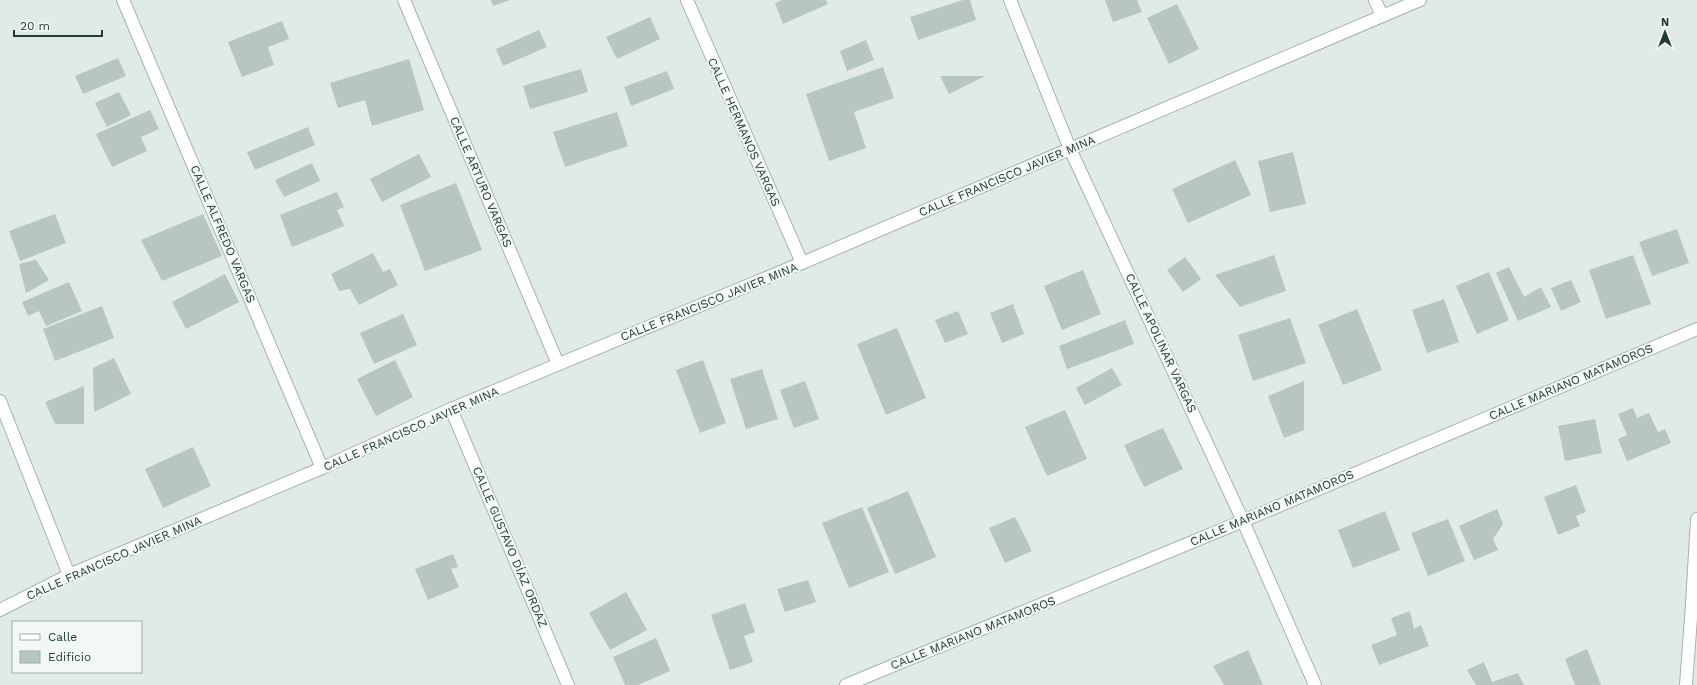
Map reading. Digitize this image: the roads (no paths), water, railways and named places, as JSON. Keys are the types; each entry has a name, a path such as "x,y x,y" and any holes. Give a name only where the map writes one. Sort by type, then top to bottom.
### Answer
{"street":[{"name":"CALLE ALFREDO VARGAS","path":"123,0 322,468"},
{"name":"CALLE ARTURO VARGAS","path":"404,0 558,364"},
{"name":"CALLE HERMANOS VARGAS","path":"687,0 802,263"},
{"name":"CALLE APOLINAR VARGAS","path":"1010,0 1070,149 1243,521 1315,685"},
{"path":"1375,0 1382,16"},
{"name":"CALLE FRANCISCO JAVIER MINA","path":"0,610 69,575 322,468 451,409 802,263 1420,0"},
{"name":"CALLE MARIANO MATAMOROS","path":"846,685 1243,521 1697,329"},
{"path":"0,401 69,575"},
{"name":"CALLE GUSTAVO DÍAZ ORDAZ","path":"451,409 568,685"},
{"path":"1686,685 1694,605 1697,519"}]}
